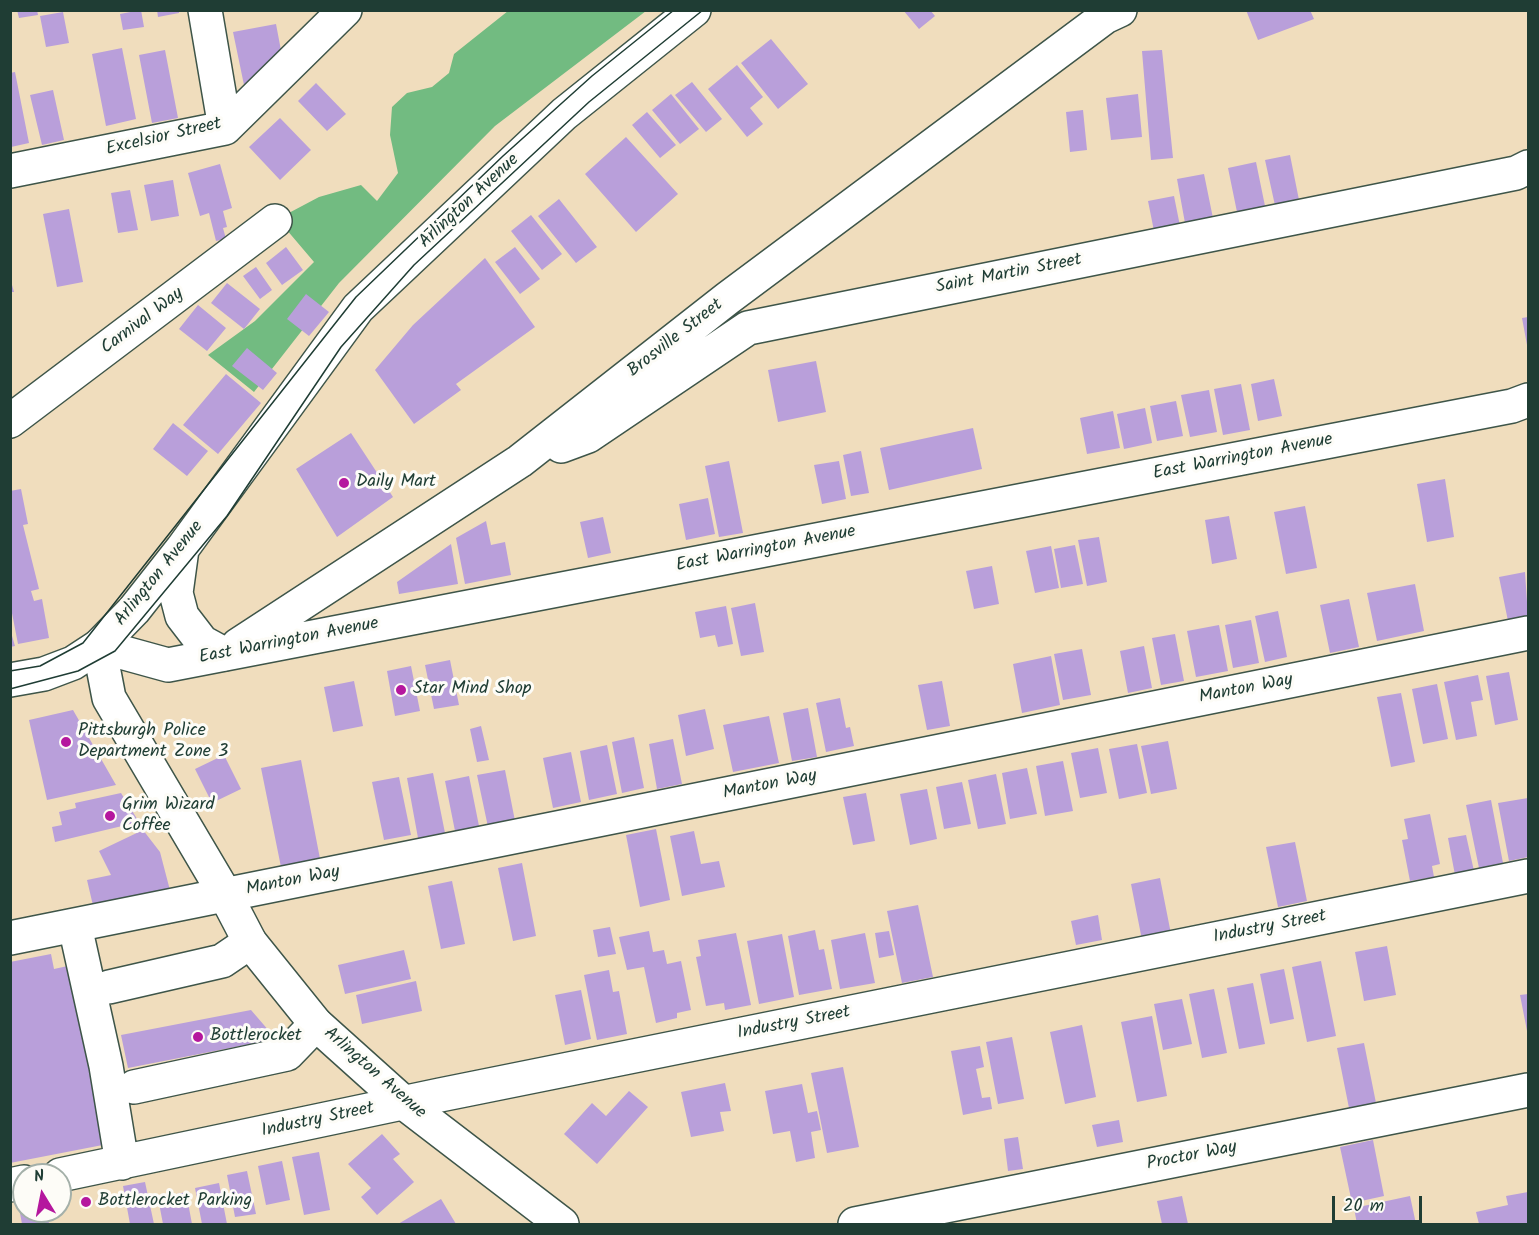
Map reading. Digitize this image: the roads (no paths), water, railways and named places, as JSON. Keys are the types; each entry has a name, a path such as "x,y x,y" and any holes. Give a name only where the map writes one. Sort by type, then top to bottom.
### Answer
{"street":[{"path":"204,10 225,128"},
{"name":"Excelsior Street","path":"10,171 225,128 345,10"},
{"name":"Arlington Avenue","path":"562,1224 404,1103 316,1024 250,942 226,896 109,698 99,646 134,610 182,549 358,308 564,114 694,10"},
{"name":"Brosville Street","path":"224,654 520,461 738,291 1105,16 1120,10"},
{"name":"Saint Martin Street","path":"520,461 588,436 748,328 1505,175 1528,167"},
{"name":"Carnival Way","path":"10,421 274,221"},
{"name":"East Warrington Avenue","path":"99,646 168,665 1512,406 1528,400"},
{"path":"182,549 176,593 182,616 202,642 224,654"},
{"name":"Manton Way","path":"10,938 1528,633"},
{"path":"10,680 44,674 73,663 99,646"},
{"name":"Industry Street","path":"72,1173 404,1103 1528,876"},
{"path":"75,926 105,1066 122,1163"},
{"path":"109,987 222,961 250,942"},
{"path":"134,1087 287,1054 316,1024"},
{"name":"Proctor Way","path":"855,1224 1528,1090"}],"tram line":[{"path":"10,671 40,666 83,643 356,297 503,156 592,76 674,10"},
{"path":"10,689 78,671 115,651 227,516 341,347 414,265 589,102 703,10"}],"place":[{"name":"Daily Mart","path":"344,483"},
{"name":"Star Mind Shop","path":"401,690"},
{"name":"Pittsburgh Police Department Zone 3","path":"66,742"},
{"name":"Grim Wizard Coffee","path":"110,816"},
{"name":"Bottlerocket","path":"198,1037"},
{"name":"Bottlerocket Parking","path":"86,1202"}]}
